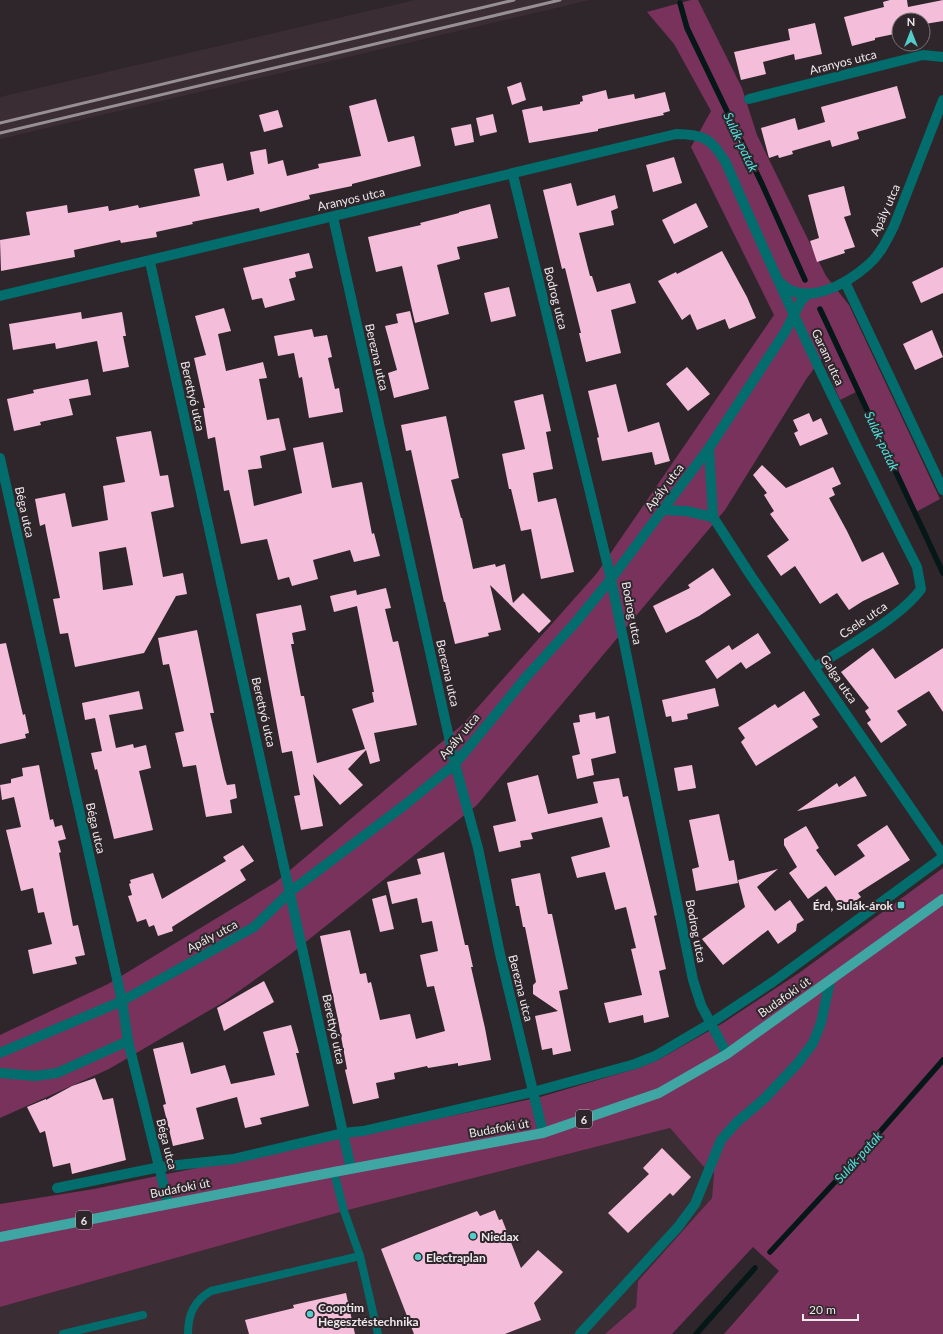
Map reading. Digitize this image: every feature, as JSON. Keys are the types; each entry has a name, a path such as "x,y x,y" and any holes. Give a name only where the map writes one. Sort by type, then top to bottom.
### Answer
{"main road":[{"name":"Budafoki út","path":"0,1237 168,1203 543,1133 660,1092 727,1054 943,899"}],"street":[{"name":"Aranyos utca","path":"749,99 923,55 943,57"},
{"name":"Apály utca","path":"775,277 787,289 796,293 809,293 832,289 845,282 869,264 885,243 894,226 943,100"},
{"name":"Aranyos utca","path":"0,296 150,262 333,216 513,175 676,134 694,134 707,138"},
{"name":"Garam utca","path":"707,138 717,147 726,163 775,277 861,458 916,567 921,589"},
{"name":"Bodrog utca","path":"513,175 612,579 693,980 701,1005 727,1054"},
{"name":"Berezna utca","path":"333,216 455,764 478,848 500,954 543,1133"},
{"name":"Berettyó utca","path":"150,262 351,1169"},
{"path":"845,282 943,490"},
{"name":"Apály utca","path":"0,1053 122,1001 254,927 290,891 406,804 455,764 527,676 612,579 709,448 781,338 793,313 809,293"},
{"name":"Galga utca","path":"709,448 713,517 751,576 815,667 943,856"},
{"name":"Béga utca","path":"0,458 122,1001 128,1041 168,1203"},
{"path":"663,510 686,511 713,517"},
{"name":"Csele utca","path":"815,667 894,615 913,600 921,589"},
{"name":"Budafoki út","path":"57,1188 160,1167 233,1158 343,1133 363,1131 533,1092 635,1064 655,1056 711,1023 774,981 943,856"},
{"path":"580,1334 678,1227 695,1204 721,1140 737,1122 764,1099 798,1063 813,1043 821,1023 830,981"},
{"path":"0,1073 35,1076 57,1073 128,1041"}],"lane":[{"path":"334,1172 344,1211 360,1256 378,1334"},
{"path":"188,1334 188,1324 192,1307 201,1297 211,1292 360,1256"},
{"path":"63,1334 143,1315"}],"shaded area":[{"path":"415,0 590,0 0,139 0,97"},
{"path":"691,0 698,0 742,88 757,135 826,276 849,305 940,499 914,513 856,392 840,400 822,358 807,378 725,510 477,805 287,957 222,1003 109,1069 0,1118 0,1035 108,984 276,882 463,724 597,573 774,315 691,147 711,111 674,44 647,12"},
{"path":"943,868 943,1334 724,1334 779,1271 753,1247 672,1334 605,1334 636,1307 638,1281 712,1198 714,1173 703,1166 670,1128 344,1211 0,1307 0,1204 94,1189 489,1108 540,1097 638,1068 658,1060 723,1023 799,973"},
{"path":"670,1128 703,1166 714,1173 712,1198 638,1281 636,1307 605,1334 0,1334 0,1307 344,1211"}],"building":[{"path":"890,0 907,0 908,7 943,0 943,21 931,23 931,12 891,12 891,35 875,38 875,40 852,46 844,17 884,7 883,2"},
{"path":"815,23 822,54 795,60 794,54 763,62 766,74 741,80 734,52 790,40 788,29"},
{"path":"521,82 526,100 512,105 507,87"},
{"path":"897,86 906,118 857,132 859,139 832,147 830,140 792,151 793,154 779,158 778,155 769,158 761,128 795,118 798,130 825,122 821,107"},
{"path":"606,90 608,99 634,94 635,99 665,92 670,111 663,113 664,115 598,129 598,131 529,143 522,110 542,106 543,111 580,104 580,102 583,101 582,96"},
{"path":"376,99 388,142 414,136 421,166 352,184 352,186 309,195 310,199 260,212 259,208 192,222 193,224 156,232 157,237 121,243 120,240 74,250 75,257 1,271 0,240 30,235 26,212 67,205 68,213 108,206 109,211 138,205 139,208 200,196 194,169 223,163 227,181 254,174 250,152 266,149 268,164 283,160 287,176 319,168 318,164 361,156 349,106"},
{"path":"278,110 283,127 264,132 259,115"},
{"path":"493,114 497,132 480,136 476,118"},
{"path":"471,124 474,142 455,146 451,128"},
{"path":"674,157 682,183 653,192 646,165"},
{"path":"571,183 577,206 615,195 618,208 611,211 614,225 579,233 590,276 592,276 597,292 630,283 636,303 611,310 621,353 586,362 579,333 581,333 565,268 562,269 543,190"},
{"path":"844,186 851,215 844,217 855,247 844,250 845,253 817,262 810,241 819,238 808,195"},
{"path":"696,203 708,227 674,244 662,220"},
{"path":"490,204 498,238 457,247 460,259 437,265 449,314 415,323 402,266 376,272 368,237 421,225 420,223"},
{"path":"722,251 747,297 756,318 729,329 725,319 697,330 690,314 682,320 658,281 676,272 677,274"},
{"path":"309,253 313,268 295,272 296,277 289,279 295,300 265,308 262,298 252,300 243,268"},
{"path":"943,267 943,293 921,303 912,282"},
{"path":"509,287 516,316 491,322 484,293"},
{"path":"224,308 231,331 218,334 226,371 263,362 267,378 259,379 267,420 279,418 286,450 260,456 262,468 248,470 254,506 302,493 293,448 323,442 332,488 362,482 372,534 374,533 380,556 354,562 350,550 313,560 318,579 292,586 289,577 278,580 267,539 241,544 229,490 224,491 215,437 208,439 203,408 205,408 194,358 206,355 195,316"},
{"path":"410,311 429,389 394,398 388,373 397,370 385,326 398,323 396,314"},
{"path":"81,312 82,319 122,312 126,336 123,336 129,367 103,372 97,341 56,349 55,343 13,350 9,324"},
{"path":"312,329 314,337 327,335 332,357 328,358 335,389 339,388 343,412 309,418 302,377 299,378 294,353 278,356 274,336"},
{"path":"932,330 943,357 915,370 903,344"},
{"path":"687,367 710,394 688,411 666,384"},
{"path":"88,379 91,395 69,399 73,415 40,422 41,425 14,431 7,399 34,393 33,390"},
{"path":"616,384 628,432 659,422 670,461 655,465 652,452 602,461 597,438 599,437 588,391"},
{"path":"543,394 551,431 546,432 553,469 533,473 538,502 556,498 574,572 541,579 531,529 521,531 511,489 509,489 502,454 525,449 514,401"},
{"path":"809,413 813,422 821,418 828,434 800,446 794,433 798,431 793,420"},
{"path":"446,416 459,478 451,480 462,518 473,569 495,564 496,567 505,564 513,603 523,593 551,621 539,633 490,585 501,630 488,633 489,636 455,644 444,602 411,450 406,451 401,425"},
{"path":"151,431 160,476 168,475 174,507 151,512 163,577 183,573 187,594 176,596 144,653 75,667 68,633 60,634 53,599 60,598 45,524 40,526 35,499 65,493 72,527 108,520 103,486 125,482 116,437","holes":["126,547 133,585 103,590 99,552"]},
{"path":"762,465 786,488 833,467 841,484 832,488 835,495 829,498 862,562 883,552 899,584 863,601 849,610 837,593 820,604 795,566 781,576 767,556 789,540 770,514 774,511 764,495 767,493 753,475"},
{"path":"713,568 731,595 699,616 666,633 653,606 690,588 688,585"},
{"path":"386,588 391,608 385,609 393,642 398,641 417,725 374,733 380,761 370,764 366,750 348,769 363,785 340,805 313,774 323,826 301,830 294,796 300,795 292,751 282,753 256,614 301,605 306,630 292,633 294,644 291,644 301,696 304,696 317,763 365,749 352,709 374,702 372,692 374,692 357,606 334,612 330,596 356,590 357,595"},
{"path":"197,630 214,713 210,713 225,779 227,785 235,784 237,798 230,800 232,813 206,817 196,765 183,767 175,733 184,731 169,664 163,665 158,638"},
{"path":"758,633 771,653 746,669 741,662 717,679 705,661 729,645 732,650"},
{"path":"6,643 23,715 25,714 29,733 25,734 26,738 0,744 0,644"},
{"path":"873,648 895,679 943,648 943,712 929,691 897,711 907,725 881,743 867,723 871,720 865,711 869,708 841,672"},
{"path":"715,688 719,706 687,714 688,719 672,722 671,716 666,717 662,700"},
{"path":"139,691 143,709 109,715 116,748 133,744 134,748 146,745 151,768 139,771 153,830 114,839 97,769 95,770 91,753 102,751 95,718 85,720 82,703"},
{"path":"804,691 820,715 812,719 818,727 756,766 741,742 745,738 738,728 775,704 778,708"},
{"path":"595,712 596,719 609,716 616,753 591,759 594,775 577,779 572,756 580,754 573,723 580,722 579,715"},
{"path":"39,765 50,820 53,819 55,827 62,825 66,839 58,841 61,852 59,853 73,926 78,925 85,955 75,957 77,964 33,974 28,950 52,944 44,912 38,913 33,888 21,891 6,830 21,827 14,797 2,800 0,785 11,783 11,779 23,776 22,768"},
{"path":"692,765 696,788 678,791 674,768"},
{"path":"538,775 548,814 598,803 593,782 619,778 623,797 628,796 657,915 654,916 666,969 659,971 669,1017 644,1023 643,1015 609,1023 604,1003 642,995 631,949 636,948 626,907 615,910 605,872 577,878 571,857 610,847 602,817 531,833 533,839 520,841 521,847 499,852 493,826 516,821 507,783"},
{"path":"855,776 867,796 797,811 837,783 839,787"},
{"path":"719,814 729,861 734,860 738,883 696,891 692,869 699,867 689,820"},
{"path":"887,825 910,860 858,893 861,897 843,910 826,886 808,899 789,873 797,867 784,845 784,839 806,826 819,848 816,850 835,876 865,856 857,845"},
{"path":"243,845 254,861 240,870 246,880 172,927 173,931 158,936 154,925 149,927 146,919 137,922 128,896 132,895 129,884 131,883 130,880 153,873 162,899 226,861 223,857"},
{"path":"444,852 465,945 468,945 473,967 471,967 491,1060 458,1066 458,1063 428,1068 427,1066 394,1073 395,1079 376,1083 379,1098 353,1104 345,1070 347,1069 338,1020 320,936 350,930 360,974 366,973 368,983 371,982 380,1020 410,1014 416,1039 445,1031 434,986 427,987 420,955 438,951 432,921 422,923 417,898 392,904 387,882 421,874 417,859"},
{"path":"778,869 757,887 775,911 790,900 804,920 797,924 796,931 778,944 768,930 723,965 702,939 745,907 738,880"},
{"path":"540,873 548,914 552,914 568,989 559,991 571,1051 553,1055 552,1048 542,1050 535,1016 558,1011 533,994 533,985 536,982 525,927 523,927 519,906 516,906 511,879"},
{"path":"386,895 394,929 380,932 372,899"},
{"path":"264,981 274,1002 224,1031 217,1008"},
{"path":"291,1025 299,1053 296,1053 309,1106 260,1118 262,1124 245,1128 237,1097 196,1108 204,1139 173,1146 163,1105 166,1104 153,1049 183,1042 191,1074 225,1065 231,1084 275,1075 263,1032"},
{"path":"95,1078 103,1100 113,1098 126,1160 72,1174 70,1163 53,1167 45,1131 40,1133 27,1107 46,1100 72,1086"},
{"path":"662,1148 691,1177 673,1196 670,1193 628,1233 608,1213 649,1174 643,1168"},
{"path":"495,1210 499,1220 502,1219 521,1268 538,1250 563,1272 534,1303 541,1320 505,1334 414,1334 381,1249 477,1211 480,1216"},
{"name":"Cooptim Hegesztéstechnika","path":"346,1293 355,1334 249,1334 245,1320 294,1308 293,1305"}],"waterway":[{"name":"Sulák-patak","path":"680,3 687,28 762,184 805,280"},
{"name":"Sulák-patak","path":"820,309 943,573"},
{"name":"Sulák-patak","path":"770,1252 849,1167 943,1060"},
{"name":"Sulák-patak","path":"696,1334 755,1268"}],"railway":[{"path":"0,123 514,0"},
{"path":"0,133 560,0"}],"place":[{"name":"Érd, Sulák-árok","path":"901,905"},
{"name":"Niedax","path":"473,1236"},
{"name":"Electraplan","path":"418,1257"},
{"name":"Cooptim Hegesztéstechnika","path":"310,1314"}]}
